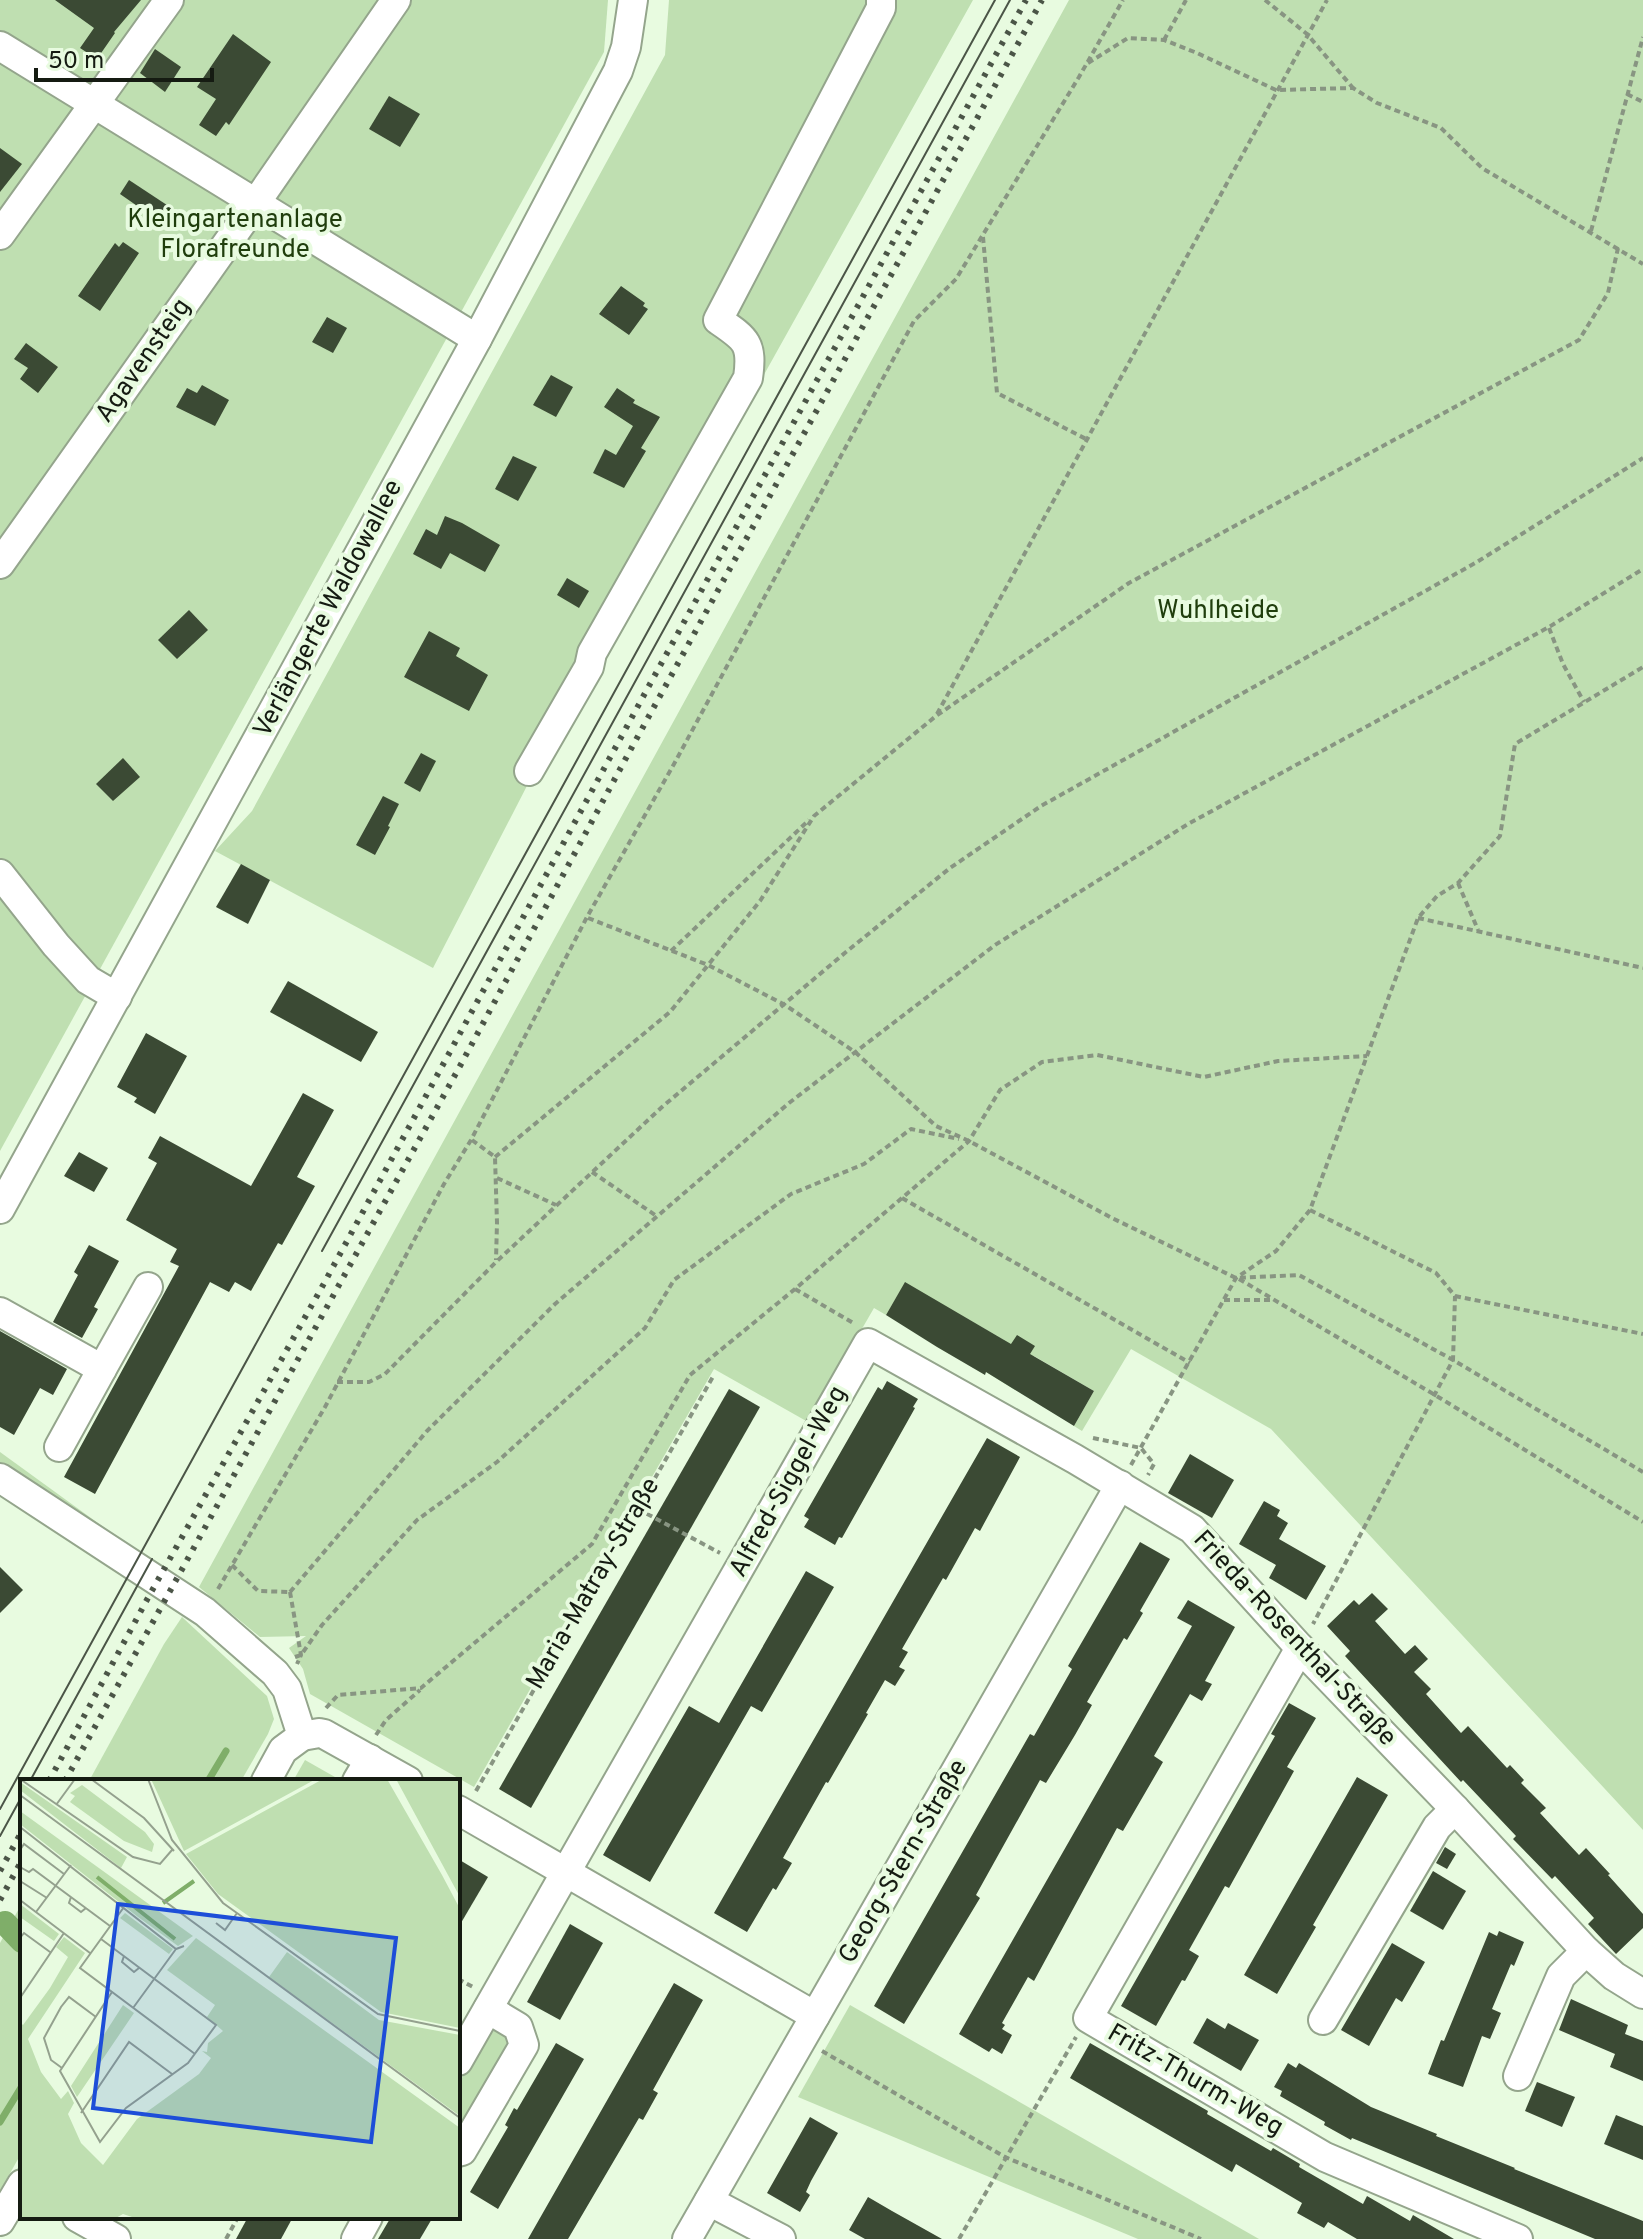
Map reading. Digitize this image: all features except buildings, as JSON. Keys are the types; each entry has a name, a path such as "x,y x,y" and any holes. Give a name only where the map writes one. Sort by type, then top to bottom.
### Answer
{"street":[{"path":"0,235 169,0"},
{"name":"Agavensteig","path":"0,564 396,0"},
{"name":"Verlängerte Waldowallee","path":"0,1209 477,339 618,71 626,47 633,0"},
{"path":"529,771 589,667 592,653 748,378 749,350 740,335 718,320 881,8 881,0"},
{"path":"0,46 477,339"},
{"path":"0,874 88,980 117,997"},
{"path":"59,1447 148,1287"},
{"path":"0,1312 102,1369"},
{"path":"868,1343 1131,1485"},
{"name":"Alfred-Siggel-Weg","path":"460,2058 868,1343"},
{"path":"0,1478 205,1612 279,1668 302,1736"},
{"name":"Frieda-Rosenthal-Straße","path":"1131,1485 1192,1529 1586,1951 1614,1976 1643,1994"},
{"name":"Georg-Stern-Straße","path":"687,2239 815,2016 1131,1485"},
{"name":"Fritz-Thurm-Weg","path":"1300,1648 1088,2018 1325,2157 1518,2239"},
{"path":"267,1779 283,1750 302,1736 319,1733 364,1765 402,1779"},
{"path":"466,1802 566,1872 815,2016"},
{"path":"1323,2020 1437,1827 1455,1809"},
{"path":"1518,2076 1561,1976 1586,1951"},
{"path":"460,2152 524,2045 518,2027 488,2009"},
{"path":"0,2221 20,2188"},
{"path":"709,2201 781,2239"},
{"path":"83,2219 111,2229"},
{"path":"356,2239 367,2219"}],"path":[{"path":"205,1612 325,1407 444,1184 471,1140 587,917 674,764 914,321 956,279 1123,0"},
{"path":"1164,40 1186,0"},
{"path":"1265,0 1307,34 1353,88 1377,103 1441,128 1482,168 1643,264"},
{"path":"936,716 1327,0"},
{"path":"1591,232 1643,37"},
{"path":"1086,64 1128,38 1164,40 1276,90 1353,88"},
{"path":"1627,94 1643,102"},
{"path":"983,237 997,393 1086,439"},
{"path":"671,951 814,816 936,716 1129,583 1579,340 1608,293 1618,248"},
{"path":"337,1382 369,1382 385,1374 496,1262 662,1107 950,868 1041,806 1477,562 1643,458"},
{"path":"290,1592 427,1431 555,1304 789,1103 995,945 1188,824 1549,627 1643,569"},
{"path":"1549,627 1563,664 1584,702"},
{"path":"1131,1485 1141,1448 1236,1278 1276,1251 1310,1210 1418,918 1437,896 1458,883 1500,836 1515,744 1643,667"},
{"path":"495,1157 670,1012 760,901 814,816"},
{"path":"1458,883 1478,930"},
{"path":"587,917 708,965 785,1005 855,1052 936,1126 1112,1218 1236,1278 1643,1522"},
{"path":"1418,918 1643,968"},
{"path":"364,1765 386,1720 592,1544 690,1375 969,1141 1000,1090 1042,1062 1097,1055 1204,1077 1278,1061 1367,1056"},
{"path":"279,1668 301,1655 322,1625 417,1520 497,1462 645,1328 674,1280 791,1194 864,1164 911,1129 969,1141"},
{"path":"471,1140 495,1157"},
{"path":"495,1157 496,1262"},
{"path":"592,1172 658,1217"},
{"path":"496,1177 556,1205"},
{"path":"902,1198 1190,1363"},
{"path":"1310,1210 1436,1273 1455,1296 1643,1334"},
{"path":"1236,1278 1299,1275 1453,1360 1643,1472"},
{"path":"795,1289 864,1330 868,1343"},
{"path":"1300,1648 1453,1360 1455,1296"},
{"path":"1224,1300 1274,1300"},
{"name":"Maria-Matray-Straße","path":"466,1802 714,1375"},
{"path":"1090,1438 1141,1448 1154,1464 1131,1485"},
{"path":"638,1509 742,1566"},
{"path":"232,1565 258,1591 290,1592"},
{"path":"290,1592 301,1655"},
{"path":"279,1668 301,1655"},
{"path":"326,1708 338,1695 421,1688"},
{"path":"959,2239 1088,2018"},
{"path":"820,2050 1005,2157 1201,2239"},
{"path":"226,2239 237,2219"}],"green space":[{"name":"Kleingartenanlage Florafreunde","path":"0,0 608,0 604,52 0,1151"},
{"path":"669,0 973,0 602,665 530,780 433,968 215,851 252,811 665,55"},
{"name":"Wuhlheide","path":"1069,0 1643,0 1643,1830 1271,1429 1131,1349 1082,1431 1074,1426 1094,1391 1034,1356 1015,1390 986,1372 1004,1340 905,1283 886,1315 874,1308 808,1422 714,1369 474,1787 310,1694 303,1669 289,1648 306,1636 260,1637 199,1587"},
{"path":"0,1452 113,1534 131,1554 0,1472"},
{"path":"182,1617 267,1696 274,1719 242,1779 90,1779"},
{"path":"305,1760 338,1779 294,1779"},
{"path":"20,1907 20,2156 0,2191 0,1943"},
{"path":"850,2005 1259,2239 1138,2239 798,2097"},
{"path":"492,2024 513,2036 460,2130 460,2081"}],"waterway":[{"path":"209,1779 226,1751"},
{"path":"5,1923 20,1939"},
{"path":"0,2122 20,2089"}],"tram line":[{"path":"0,1809 995,0"},
{"path":"322,1251 1010,0"},
{"path":"31,1779 152,1559"},
{"path":"0,1836 20,1800"}],"railway":[{"path":"50,1779 1026,0"},
{"path":"66,1779 460,1066 1042,0"},
{"path":"0,1871 20,1835"},
{"path":"0,1900 20,1864"}]}
